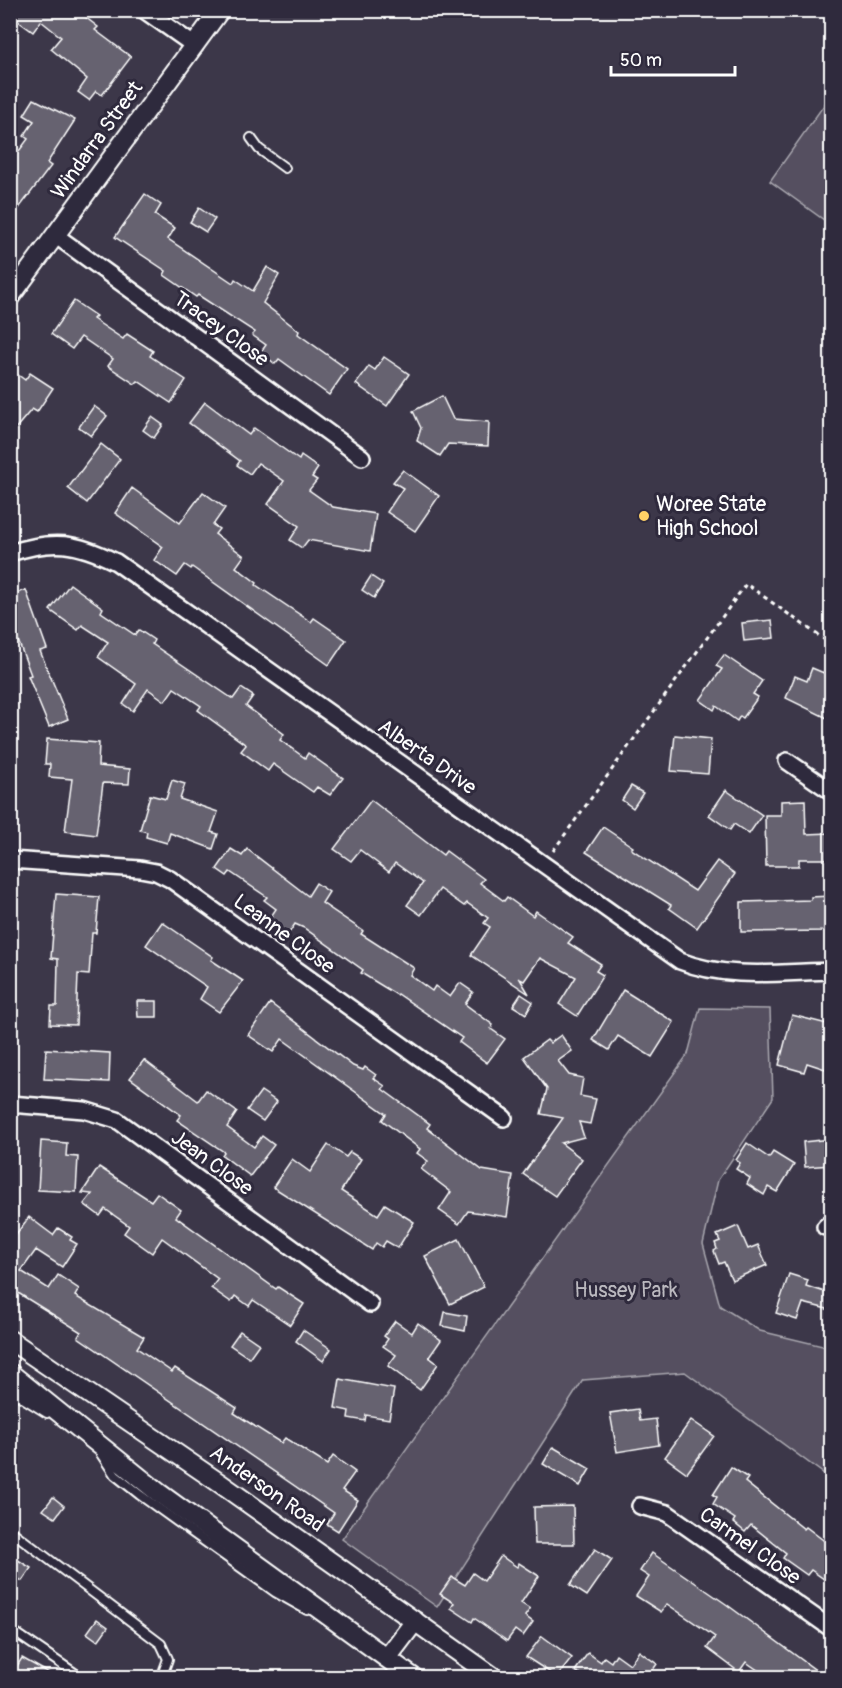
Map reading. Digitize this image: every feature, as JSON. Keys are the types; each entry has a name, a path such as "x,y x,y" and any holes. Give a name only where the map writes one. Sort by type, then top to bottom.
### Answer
{"street":[{"path":"144,10 195,46"},
{"name":"Windarra Street","path":"10,297 220,10"},
{"name":"Tracey Close","path":"56,235 363,457"},
{"name":"Alberta Drive","path":"10,553 38,544 62,543 89,549 116,561 662,950 702,970 725,973 831,971"},
{"path":"787,761 831,792"},
{"name":"Leanne Close","path":"10,860 140,869 170,879 504,1118"},
{"name":"Jean Close","path":"10,1104 84,1110 117,1120 370,1304"},
{"name":"Anderson Road","path":"10,1340 222,1484 415,1621 474,1672 495,1677"},
{"path":"10,1373 168,1500 414,1677"},
{"name":"Carmel Close","path":"640,1506 667,1513 831,1629"},
{"path":"387,1658 415,1621"}],"lane":[{"path":"251,138 259,149 285,168"},
{"path":"10,1390 96,1443"},
{"path":"10,1530 161,1644 168,1659 161,1677"},
{"path":"10,1629 82,1677"}],"path":[{"path":"543,865 746,584 831,645"}],"green space":[{"path":"831,95 831,225 770,181"},
{"name":"Hussey Park","path":"700,1008 770,1009 773,1098 718,1180 703,1244 720,1306 760,1331 831,1348 831,1479 685,1372 583,1380 437,1607 342,1539 688,1054"}],"building":[{"path":"10,10 76,10 98,27 95,30 131,57 102,95 96,91 89,100 78,92 87,79 51,49 61,37 41,21 33,32 10,15"},
{"path":"34,99 75,120 47,163 51,166 10,220 10,163 28,139 24,136 34,121 24,115"},
{"path":"145,194 161,205 155,215 175,228 168,239 233,283 235,279 253,291 267,267 279,275 263,303 299,331 298,334 347,369 329,395 279,359 275,364 261,352 266,345 252,335 255,332 198,295 196,297 164,275 166,271 115,237"},
{"path":"199,208 215,219 206,232 190,222"},
{"path":"74,301 96,316 93,319 123,339 127,334 153,351 150,356 186,380 171,403 138,381 135,384 108,366 113,359 81,337 72,349 51,334"},
{"path":"384,357 409,374 387,406 356,384 369,366 375,370"},
{"path":"10,369 25,380 30,373 53,388 37,412 32,409 10,435"},
{"path":"442,396 453,419 489,422 488,446 448,444 440,456 417,441 421,428 413,411"},
{"path":"205,402 249,435 254,428 299,460 301,456 318,468 312,477 317,480 309,490 333,507 376,514 370,551 308,540 302,548 290,540 299,526 268,504 284,481 258,463 250,474 237,465 240,461 189,423"},
{"path":"94,406 107,416 91,436 79,427"},
{"path":"152,417 163,425 154,438 143,430"},
{"path":"101,444 120,459 87,503 68,488"},
{"path":"403,470 439,496 415,531 387,512 403,488 393,482"},
{"path":"132,488 180,523 203,492 225,508 213,525 219,529 215,534 244,556 236,567 257,583 256,585 311,622 314,618 346,640 329,665 192,567 191,569 185,565 177,576 154,560 163,547 115,513"},
{"path":"371,576 383,584 374,598 362,590"},
{"path":"70,584 103,608 101,612 135,635 139,630 154,640 152,644 233,699 241,688 253,696 246,706 284,734 280,740 305,758 308,753 343,778 330,795 317,787 313,792 273,764 268,771 241,751 246,745 198,710 201,706 174,688 165,701 148,689 133,711 123,704 136,684 98,657 108,642 82,625 78,630 50,610"},
{"path":"26,590 47,649 40,651 68,719 49,727 28,676 31,675 16,635 10,637 10,595"},
{"path":"772,620 774,638 744,641 742,623"},
{"path":"724,655 762,681 753,694 758,697 743,718 740,716 737,721 716,706 714,710 700,700 722,669 716,666"},
{"path":"812,668 831,676 831,707 827,718 786,698 795,676 807,681"},
{"path":"675,735 711,739 708,774 671,771"},
{"path":"47,739 99,743 98,766 130,769 129,784 103,783 96,835 65,831 72,779 49,777 50,764 45,764"},
{"path":"172,780 185,784 180,799 218,812 211,832 218,834 213,849 170,833 167,843 146,837 147,832 140,830 150,795 166,799"},
{"path":"631,786 643,793 633,808 622,800"},
{"path":"726,790 762,815 749,834 734,824 730,830 709,815"},
{"path":"371,800 443,855 446,851 484,879 480,883 504,901 507,897 533,916 536,911 573,937 568,943 601,964 596,971 603,975 577,1016 559,1004 576,977 540,958 524,981 520,979 529,994 471,955 490,927 484,923 488,918 467,903 464,906 440,889 421,915 407,905 423,883 395,863 389,872 360,850 351,861 334,849"},
{"path":"805,800 806,834 831,833 831,859 799,859 799,866 766,866 765,815 781,815 781,801"},
{"path":"603,827 633,847 631,849 695,891 717,861 735,874 697,928 669,908 671,905 586,852"},
{"path":"231,849 242,856 247,849 308,896 316,883 329,892 322,903 363,931 361,934 414,968 410,975 432,991 435,986 450,997 460,983 473,992 465,1004 493,1025 491,1029 505,1039 487,1063 459,1042 462,1038 398,994 361,973 363,970 304,928 295,924 287,936 267,922 276,909 264,900 267,897 230,872 227,876 217,869"},
{"path":"56,894 99,897 96,933 92,933 89,975 78,974 76,1025 50,1024 51,1006 57,1006 58,959 51,958"},
{"path":"831,896 831,931 741,932 741,902 811,900 811,897"},
{"path":"162,922 213,957 211,960 243,981 219,1012 200,999 207,987 146,945"},
{"path":"623,990 674,1022 652,1057 618,1036 609,1050 593,1040"},
{"path":"521,994 533,1002 526,1014 513,1006"},
{"path":"137,1001 157,1001 157,1017 138,1017"},
{"path":"270,1003 353,1066 363,1070 365,1067 376,1075 373,1078 385,1086 382,1089 430,1124 427,1128 482,1170 513,1175 507,1217 468,1211 459,1224 439,1210 451,1192 421,1169 428,1161 417,1153 420,1149 382,1120 386,1114 282,1039 273,1052 248,1035"},
{"path":"792,1015 831,1025 831,1071 807,1063 804,1072 779,1065"},
{"path":"561,1035 572,1051 558,1061 569,1075 583,1078 580,1096 596,1099 590,1124 579,1122 584,1137 561,1143 582,1159 555,1196 523,1174 563,1118 541,1114 547,1089 524,1057 547,1040 550,1043"},
{"path":"46,1049 110,1053 109,1082 44,1079"},
{"path":"144,1060 198,1101 206,1090 237,1112 227,1127 254,1147 262,1136 274,1145 250,1176 222,1155 224,1152 177,1120 181,1115 130,1078"},
{"path":"261,1091 277,1102 263,1121 247,1110"},
{"path":"831,1139 831,1165 805,1167 803,1142"},
{"path":"41,1141 67,1143 66,1156 78,1157 76,1192 38,1190"},
{"path":"747,1143 769,1158 773,1152 794,1165 777,1192 768,1187 764,1195 747,1184 750,1178 736,1169 740,1163 736,1160"},
{"path":"328,1145 346,1157 350,1152 361,1159 341,1191 378,1215 385,1204 414,1222 398,1248 386,1241 382,1247 376,1243 372,1250 273,1187 292,1159 310,1172"},
{"path":"99,1167 151,1201 157,1193 181,1210 176,1217 276,1289 278,1287 304,1304 290,1325 253,1300 249,1306 235,1296 231,1302 211,1288 218,1279 162,1238 152,1253 124,1233 129,1226 105,1209 100,1216 84,1204 92,1194 82,1193"},
{"path":"29,1217 53,1235 58,1228 72,1237 70,1240 77,1244 62,1267 36,1250 21,1271 49,1289 58,1275 79,1289 75,1296 144,1337 137,1348 172,1372 175,1368 237,1408 234,1413 281,1443 285,1438 327,1465 333,1456 355,1472 342,1490 358,1500 338,1531 327,1524 334,1513 78,1337 81,1332 10,1288 10,1242"},
{"path":"738,1226 748,1249 758,1245 767,1265 732,1280 724,1262 719,1264 714,1251 717,1249 715,1243 720,1241 717,1235"},
{"path":"459,1239 484,1287 450,1304 425,1256"},
{"path":"789,1274 808,1280 806,1286 831,1294 831,1310 803,1303 797,1320 776,1313"},
{"path":"445,1312 467,1316 465,1331 442,1326"},
{"path":"395,1321 412,1333 418,1323 441,1340 429,1357 438,1364 420,1390 388,1366 396,1355 383,1346 388,1339 384,1336"},
{"path":"303,1330 331,1349 323,1361 296,1341"},
{"path":"240,1331 259,1344 249,1358 230,1345"},
{"path":"340,1379 394,1389 389,1419 366,1415 365,1421 348,1418 349,1411 335,1408"},
{"path":"638,1409 640,1421 656,1419 659,1445 617,1452 610,1413"},
{"path":"691,1420 714,1436 687,1473 665,1457"},
{"path":"553,1447 590,1469 580,1486 543,1464"},
{"path":"731,1467 748,1478 745,1482 804,1529 806,1527 831,1546 831,1584 811,1570 807,1575 783,1558 786,1553 751,1525 745,1532 733,1522 735,1519 713,1504 717,1497 713,1495"},
{"path":"53,1497 64,1506 55,1518 43,1510"},
{"path":"573,1506 574,1544 535,1544 534,1507"},
{"path":"595,1549 612,1560 587,1596 570,1585"},
{"path":"652,1553 825,1677 768,1677 746,1662 739,1672 707,1648 715,1637 667,1604 661,1612 636,1596 649,1577 640,1571"},
{"path":"10,1555 31,1568 22,1581 10,1573"},
{"path":"501,1556 517,1567 519,1563 539,1576 521,1603 530,1609 525,1616 533,1622 523,1636 515,1630 507,1641 474,1618 472,1622 451,1608 454,1603 440,1594 452,1577 465,1585 473,1573 484,1581"},
{"path":"97,1619 108,1627 98,1641 87,1633"},
{"path":"542,1636 572,1658 557,1677 526,1657"},
{"path":"639,1651 657,1664 648,1677 585,1677 575,1671 588,1653 601,1662 604,1657 611,1662 616,1654 630,1664"},
{"path":"22,1658 56,1677 10,1677"}],"place":[{"name":"Woree State High School","path":"644,516"}]}
